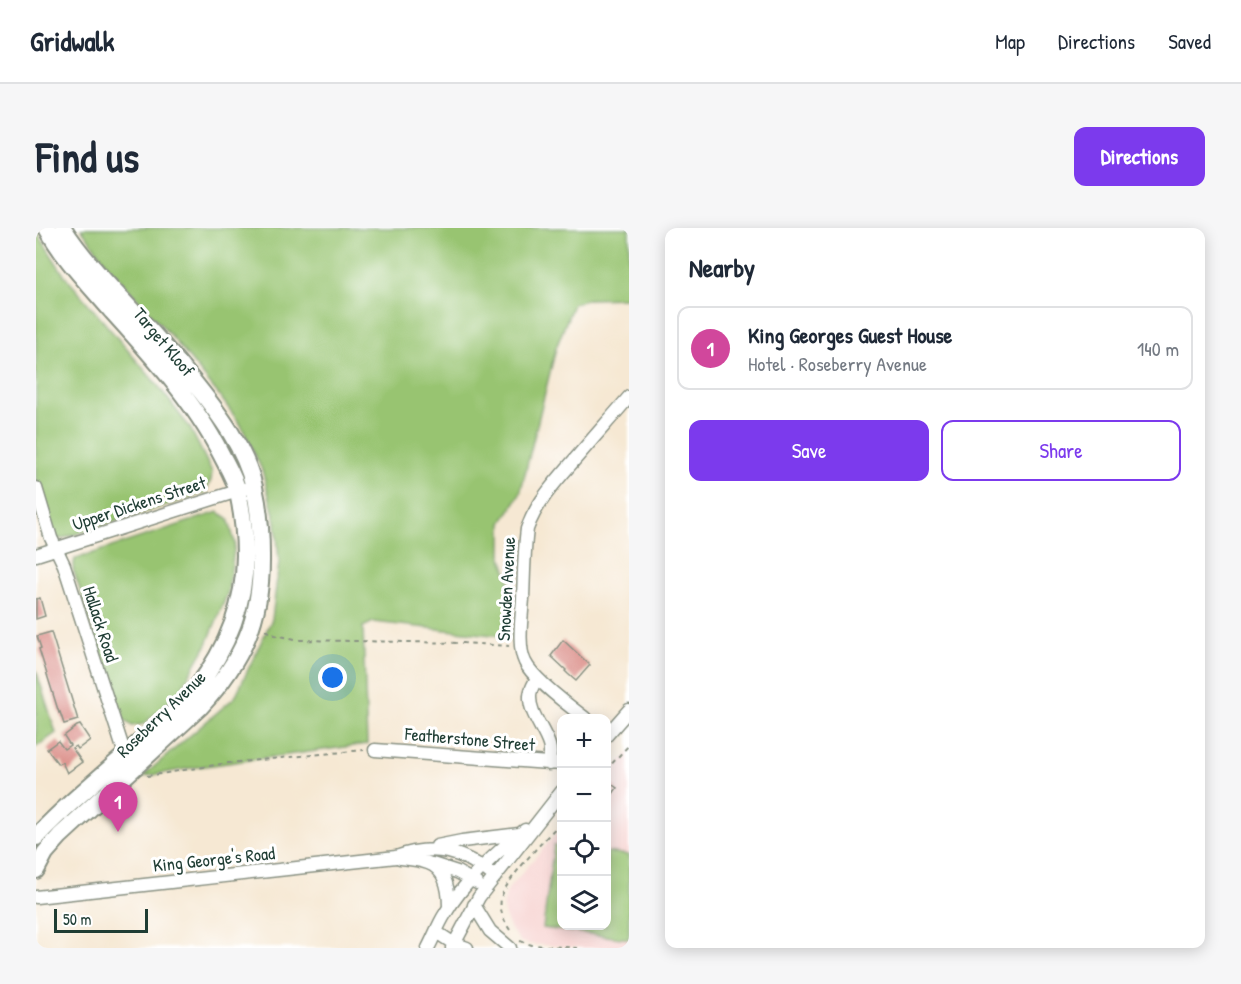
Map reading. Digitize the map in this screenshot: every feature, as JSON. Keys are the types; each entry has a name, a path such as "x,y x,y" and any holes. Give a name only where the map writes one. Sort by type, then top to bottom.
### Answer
{"main road":[{"name":"Target Kloof","path":"47,228 66,258 170,378 197,414 229,468 246,488"},
{"name":"Target Kloof","path":"63,228 86,259 179,364 218,412 244,459 246,488"},
{"name":"Roseberry Avenue","path":"36,870 45,853 60,836 200,706 231,670 253,624 258,602 261,568 261,528 246,488"},
{"name":"Roseberry Avenue","path":"36,837 132,768 169,718 208,672 221,652 235,619 242,590 245,570 246,488"}],"street":[{"name":"Snowden Avenue","path":"580,714 537,678 526,664 521,648 525,541 531,516 539,502 629,397"},
{"name":"Hallack Road","path":"36,488 51,538 64,565 132,768"},
{"name":"Upper Dickens Street","path":"36,555 246,488"},
{"path":"537,678 531,689 530,702 555,764"},
{"path":"611,731 629,710"},
{"name":"Featherstone Street","path":"375,750 555,764"},
{"path":"453,946 474,905 557,797"},
{"path":"428,948 449,908 472,879 519,834 544,815"},
{"name":"King George's Road","path":"36,897 396,857 462,841 519,834"},
{"name":"King George's Road","path":"409,852 447,851 471,860 495,877"},
{"name":"King George's Road","path":"396,857 430,863 457,872 486,888"},
{"path":"430,863 446,881 449,908"},
{"path":"474,905 490,931 513,943"},
{"path":"436,932 453,946 466,948"}],"path":[{"path":"253,624 275,634 300,640 481,644 521,648"},
{"path":"608,768 629,745"},
{"path":"132,768 228,763 375,750"},
{"path":"512,934 502,914 502,892 511,878 560,822"},
{"path":"513,943 579,948"}],"shaded area":[{"path":"629,752 629,948 583,948 521,942 511,930 505,916 503,908 506,894 557,833 557,930 611,930 611,772"}],"green space":[{"path":"36,228 64,275 159,387 190,428 212,472 205,493 61,539 51,538 36,488"},
{"path":"81,228 629,228 629,298 589,299 573,304 556,348 520,494 502,523 502,557 510,583 510,637 373,622 363,627 367,744 142,777 235,697 272,619 279,562 276,522 262,470 241,425 171,336 108,266"},
{"path":"218,512 228,518 235,543 228,592 207,644 180,691 144,724 132,726 123,719 73,569 75,559"},
{"path":"36,670 56,733 36,747"},
{"path":"554,845 557,845 557,930 543,928"},
{"path":"611,853 629,855 629,939 559,930 611,930"}],"building":[{"path":"40,598 45,616 36,619 36,599"},
{"path":"51,632 78,720 64,724 39,649 41,648 37,636"},
{"path":"563,640 590,665 576,681 551,656"},
{"path":"80,725 90,740 78,749 76,746 72,748 82,762 67,773 62,762 58,764 47,749 58,741 64,749 70,745 64,736"},
{"path":"611,784 617,788 611,794"}],"place":[{"name":"King Georges Guest House","path":"118,832"}]}
